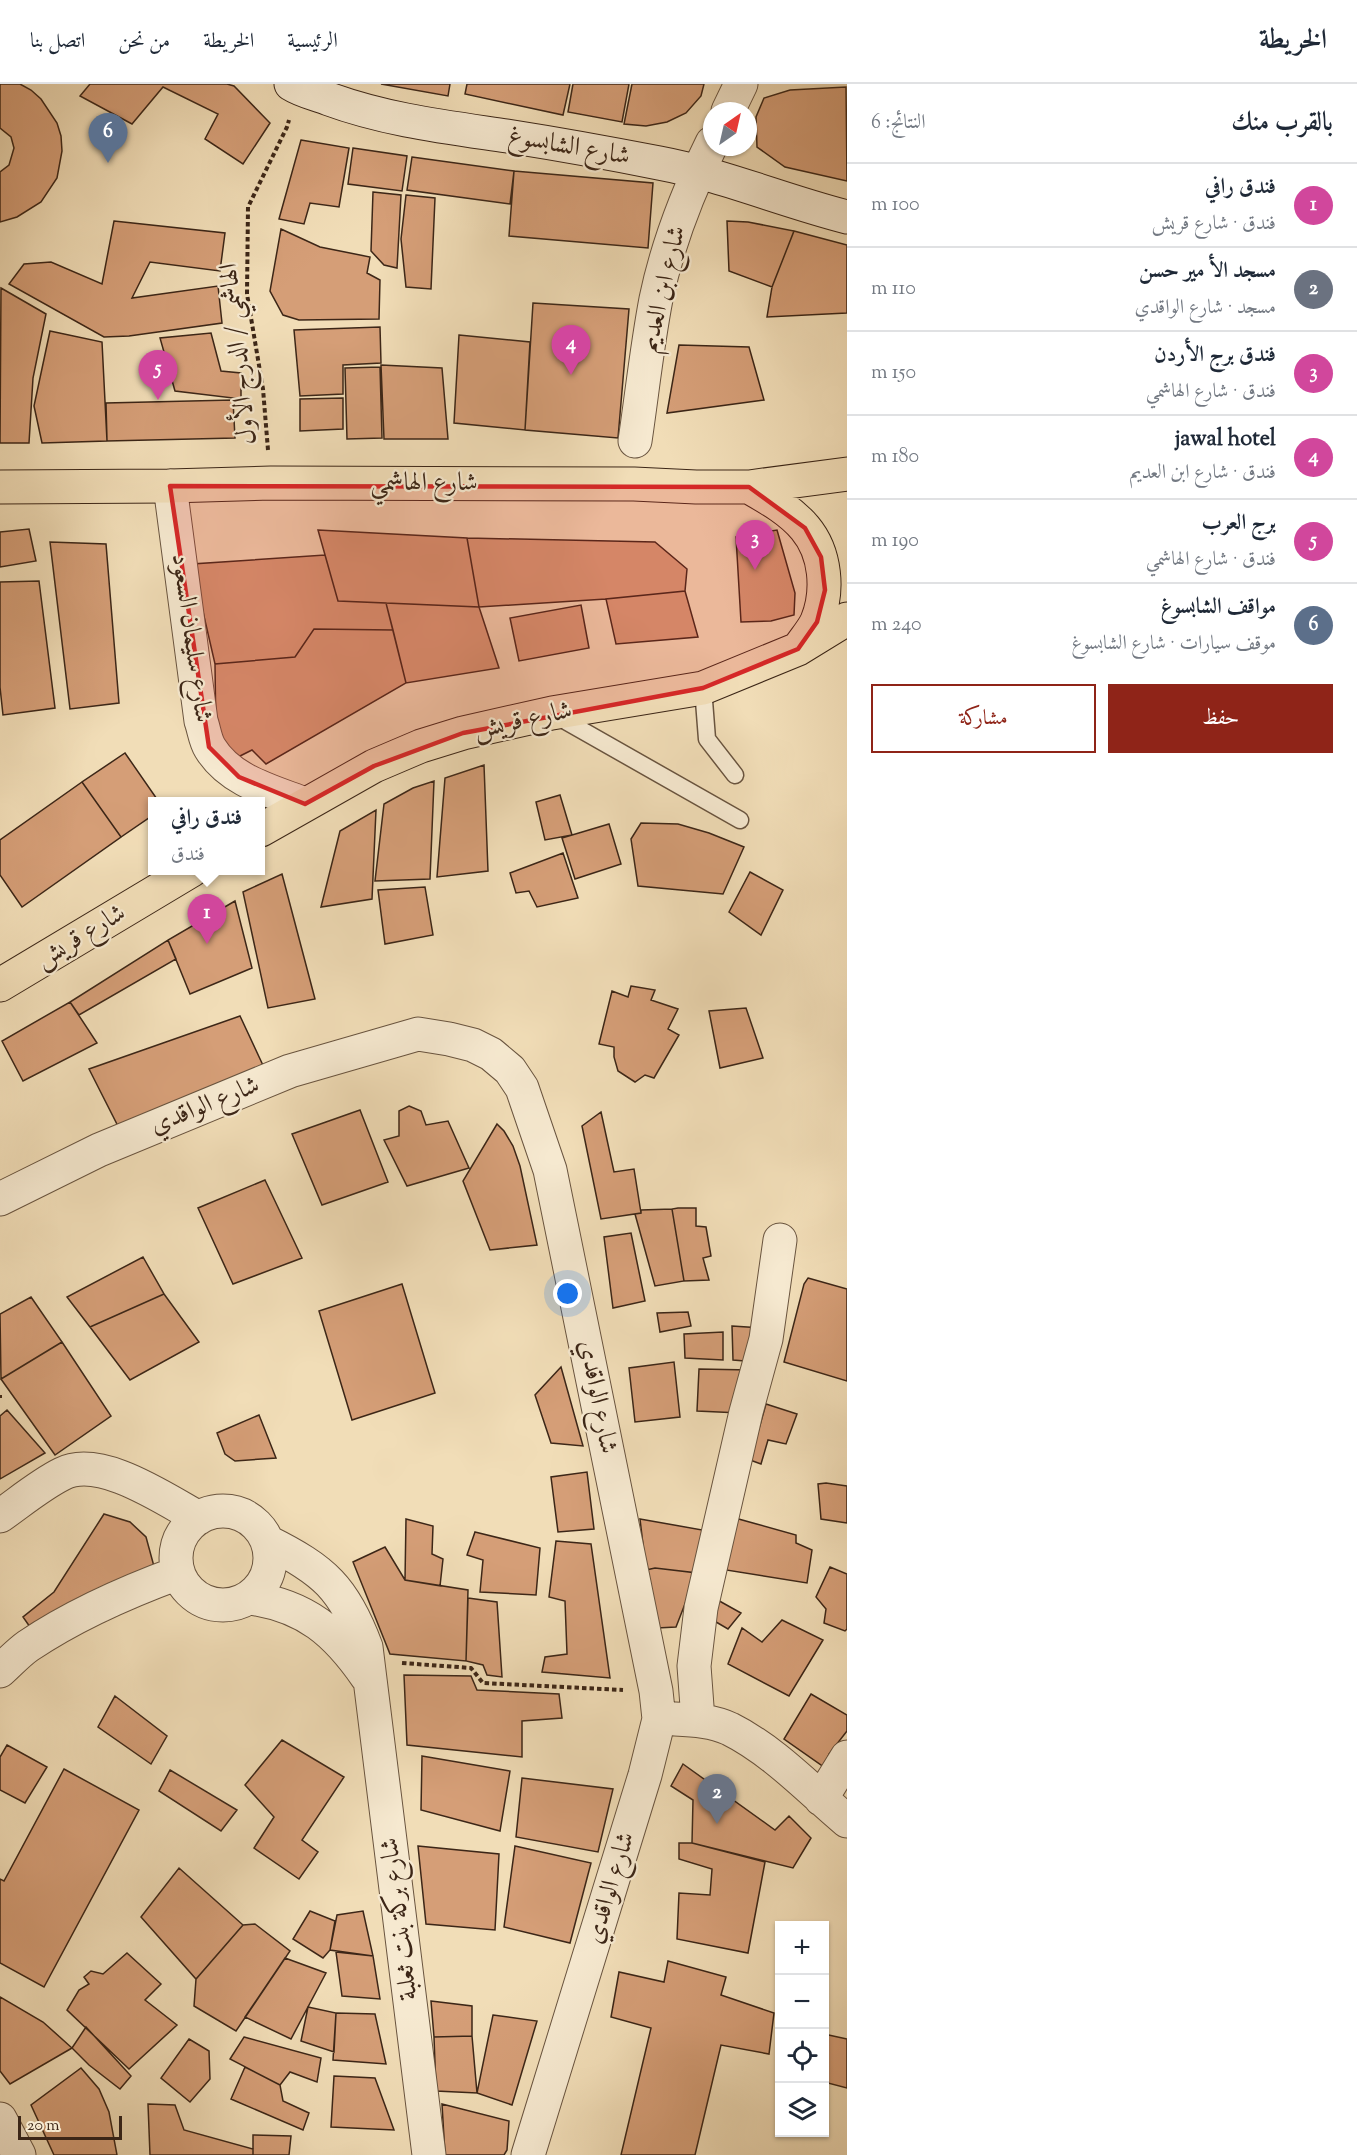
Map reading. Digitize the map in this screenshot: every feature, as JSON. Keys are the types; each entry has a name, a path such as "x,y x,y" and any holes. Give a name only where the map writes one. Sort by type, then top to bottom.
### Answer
{"main road":[{"name":"شارع الهاشمي","path":"0,487 271,483 748,486 847,474"},
{"path":"748,486 781,506 805,528 821,557 825,590 817,622 798,649"},
{"path":"798,649 847,619"},
{"name":"شارع قريش","path":"265,828 374,766 421,746 464,733 552,713 703,687 798,649"},
{"name":"شارع قريش","path":"0,985 184,875"}],"street":[{"path":"732,102 741,84"},
{"name":"شارع الشابسوغ","path":"293,85 382,116 442,128 602,153 698,172 805,207 847,217"},
{"name":"شارع ابن العديم","path":"635,441 656,300 665,262 706,156"},
{"name":"شارع سليمان السعود","path":"170,486 201,721 209,747 220,761 239,777 305,804"},
{"name":"شارع الواقدي","path":"0,1199 99,1150 290,1071 418,1034 473,1045 491,1054 510,1070 522,1088 550,1170 658,1705 645,1775 528,2155"},
{"path":"698,1720 694,1666 701,1608 746,1412 766,1339 780,1240"},
{"path":"0,1516 63,1473 80,1469 97,1470 134,1482 199,1518"},
{"path":"214,1512 231,1512 247,1517 260,1528 268,1542 271,1563 265,1583 250,1598 230,1606 208,1604 190,1592 178,1573 176,1557 179,1542 187,1528 199,1518 214,1512"},
{"name":"شارع بركة بنت ثعلبة","path":"268,1542 318,1570 340,1593 356,1619 366,1647 429,2155"},
{"path":"0,1671 27,1647 62,1626 147,1585 178,1573"},
{"name":"شارع بركة بنت ثعلبة","path":"250,1598 275,1602 313,1621 370,1672"},
{"path":"658,1705 730,1729 771,1755 847,1821"},
{"path":"821,1799 847,1757"},
{"path":"0,2120 19,2155"}],"lane":[{"path":"703,687 707,739 735,775"},
{"path":"552,713 740,820"}],"path":[{"name":"الهاشمي / الدرج الأول","path":"271,483 263,389 247,294 248,207 287,127 293,85"},
{"path":"370,1672 471,1668 483,1683 658,1705"}],"highlighted area":[{"path":"170,486 749,487 805,528 821,557 825,590 817,622 798,649 703,688 463,733 374,766 305,804 239,777 209,747"}],"building":[{"path":"0,84 20,84 41,99 57,123 62,151 57,178 41,202 17,217 0,222 0,172 9,165 14,148 11,137 0,128"},
{"path":"90,84 227,84 234,86 270,123 243,164 205,139 218,114 163,87 132,124 80,96"},
{"path":"381,84 450,84 448,96"},
{"path":"467,84 570,84 563,115 465,94"},
{"path":"573,84 629,84 622,122 568,112"},
{"path":"632,84 704,84 701,96 686,113 667,122 646,126 624,124"},
{"path":"846,87 847,181 785,167 757,147 757,115 764,98 790,90"},
{"path":"301,140 349,148 339,207 310,203 304,224 279,219"},
{"path":"353,148 407,156 402,191 348,184"},
{"path":"412,157 514,171 510,204 407,190"},
{"path":"514,171 653,183 648,248 509,236"},
{"path":"373,192 401,195 397,268 384,265 371,251"},
{"path":"406,195 435,198 431,289 406,287 401,239"},
{"path":"114,221 225,233 220,271 150,262 132,298 218,286 222,323 129,336 104,337 9,284 24,264 51,262 102,284"},
{"path":"727,221 748,222 794,231 772,287 729,271"},
{"path":"281,229 320,247 370,257 367,273 380,280 379,319 299,320 283,315 270,291"},
{"path":"794,231 847,245 847,313 767,317 772,287"},
{"path":"1,288 46,314 33,378 29,443 0,443"},
{"path":"533,303 629,309 618,438 525,430"},
{"path":"380,327 381,363 343,365 343,394 300,396 294,330"},
{"path":"50,331 102,342 107,441 42,443 34,406"},
{"path":"211,333 221,371 241,373 241,399 175,391 160,338"},
{"path":"459,335 530,342 525,430 454,423"},
{"path":"679,345 749,347 764,400 667,413"},
{"path":"381,365 442,368 448,439 384,439"},
{"path":"380,367 382,438 347,439 345,368"},
{"path":"343,398 343,429 300,431 300,399"},
{"path":"233,400 235,438 107,441 106,403"},
{"path":"29,529 36,561 0,567 0,532"},
{"path":"318,530 467,538 479,607 338,601"},
{"path":"777,530 795,593 794,615 771,621 741,622 736,537"},
{"path":"467,538 655,542 687,569 685,591 606,599 479,607"},
{"path":"50,542 106,544 119,703 70,709"},
{"path":"325,555 338,601 386,603 393,630 314,629 295,657 215,664 192,564"},
{"path":"39,581 55,708 3,715 0,687 0,582"},
{"path":"685,591 698,637 616,644 606,599"},
{"path":"386,603 479,607 499,668 406,683"},
{"path":"581,605 589,648 519,661 510,618"},
{"path":"314,629 393,630 406,683 266,764 252,750 238,757 216,740 215,664 295,657"},
{"path":"125,753 156,797 148,797 148,818 121,837 82,782"},
{"path":"484,765 488,871 437,877 445,778"},
{"path":"434,781 430,879 375,881 384,804 413,788"},
{"path":"82,782 121,837 22,907 0,875 0,840"},
{"path":"560,795 572,835 545,840 536,802"},
{"path":"376,810 372,899 321,907 340,831"},
{"path":"641,823 678,824 744,847 723,894 638,886 631,839"},
{"path":"609,824 621,864 575,879 562,838"},
{"path":"563,853 578,898 537,907 529,891 516,893 510,873"},
{"path":"750,872 783,890 761,935 729,912"},
{"path":"282,874 315,999 268,1008 243,892"},
{"path":"425,887 433,935 385,944 378,890"},
{"path":"235,901 252,968 190,994 168,940"},
{"path":"168,940 176,959 79,1015 70,1002"},
{"path":"631,986 655,990 651,1000 678,1009 668,1029 679,1035 654,1078 645,1075 635,1082 618,1071 614,1047 599,1044 612,991 628,997"},
{"path":"70,1002 97,1043 23,1081 2,1041"},
{"path":"746,1008 763,1058 720,1068 709,1011"},
{"path":"240,1016 268,1076 123,1136 89,1069"},
{"path":"409,1106 421,1111 426,1125 448,1121 469,1168 407,1186 384,1140 399,1136 399,1111"},
{"path":"360,1110 388,1182 322,1205 292,1134"},
{"path":"601,1112 614,1172 634,1169 641,1213 601,1219 582,1126"},
{"path":"497,1124 513,1146 520,1166 537,1245 490,1250 463,1181"},
{"path":"265,1180 302,1258 233,1284 198,1208"},
{"path":"696,1208 696,1226 706,1227 711,1256 703,1258 709,1280 684,1281 672,1209"},
{"path":"672,1209 684,1281 655,1286 635,1214 641,1213 641,1210"},
{"path":"631,1233 645,1301 613,1308 604,1237"},
{"path":"143,1257 164,1294 90,1327 67,1297"},
{"path":"808,1278 847,1289 847,1381 784,1362 804,1284"},
{"path":"402,1284 435,1393 352,1420 319,1311"},
{"path":"164,1294 199,1342 130,1380 90,1327"},
{"path":"31,1297 62,1342 1,1379 0,1314"},
{"path":"688,1312 691,1326 660,1332 657,1313"},
{"path":"732,1326 762,1328 757,1362 733,1360"},
{"path":"723,1332 723,1360 685,1358 684,1334"},
{"path":"62,1342 111,1416 55,1455 1,1379"},
{"path":"674,1362 680,1417 635,1422 629,1368"},
{"path":"561,1367 583,1446 551,1443 535,1395"},
{"path":"699,1369 750,1370 740,1413 697,1411"},
{"path":"766,1404 797,1414 786,1444 768,1440 761,1464 750,1460"},
{"path":"7,1410 45,1453 0,1479 0,1416"},
{"path":"259,1415 276,1458 235,1461 225,1454 217,1433"},
{"path":"587,1472 594,1529 558,1532 551,1477"},
{"path":"818,1484 847,1486 847,1523 821,1519"},
{"path":"104,1514 130,1522 146,1537 155,1570 30,1627 23,1617 54,1592"},
{"path":"735,1518 796,1535 796,1543 812,1550 807,1583 726,1570"},
{"path":"406,1519 433,1526 432,1554 443,1559 440,1586 405,1580"},
{"path":"640,1519 708,1531 697,1573 655,1568 646,1570"},
{"path":"475,1532 540,1548 536,1595 480,1592 483,1560 467,1555"},
{"path":"556,1541 591,1544 610,1678 542,1672 545,1657 567,1654 565,1601 549,1597"},
{"path":"385,1547 405,1580 468,1590 466,1661 390,1654 353,1562"},
{"path":"830,1567 847,1574 847,1629 845,1631 824,1623 826,1609 816,1597"},
{"path":"655,1568 697,1573 676,1627 657,1628 646,1570"},
{"path":"468,1598 497,1602 502,1677 487,1675 483,1665 466,1661"},
{"path":"714,1598 741,1613 728,1629 711,1619"},
{"path":"782,1620 823,1640 789,1696 728,1664 742,1628 762,1642"},
{"path":"404,1675 471,1676 477,1690 559,1694 562,1718 522,1721 522,1757 407,1745"},
{"path":"811,1694 847,1715 847,1731 829,1754 824,1767 784,1739"},
{"path":"115,1696 167,1736 151,1764 98,1727"},
{"path":"282,1740 344,1777 302,1840 318,1852 299,1879 254,1848 274,1817 245,1785"},
{"path":"7,1745 47,1767 25,1803 0,1790 0,1757"},
{"path":"422,1756 510,1771 500,1831 421,1810"},
{"path":"683,1764 775,1830 789,1816 811,1838 793,1868 692,1843 693,1800 671,1786"},
{"path":"64,1769 139,1810 44,1987 0,1963 0,1879 4,1881"},
{"path":"170,1770 237,1810 221,1831 159,1791"},
{"path":"522,1778 613,1789 598,1852 516,1837"},
{"path":"679,1843 692,1843 765,1862 748,1953 677,1939 679,1893 710,1895 712,1869 679,1859"},
{"path":"418,1846 499,1854 495,1930 426,1924"},
{"path":"515,1846 591,1863 570,1943 504,1927"},
{"path":"179,1868 243,1925 196,1979 141,1917"},
{"path":"310,1911 335,1921 330,1950 323,1958 293,1939"},
{"path":"363,1911 373,1956 330,1950 337,1915"},
{"path":"255,1924 290,1951 236,2031 194,2006 196,1979 243,1925"},
{"path":"336,1952 373,1956 380,1999 342,1996"},
{"path":"127,1953 161,1984 145,2000 177,2025 129,2069 67,2010 79,1990 89,1984 84,1977 91,1971 103,1974"},
{"path":"285,1958 326,1973 291,2039 245,2017"},
{"path":"668,1961 726,1977 721,1995 774,2013 769,2054 721,2045 695,2155 621,2155 651,2028 611,2017 619,1972 664,1982"},
{"path":"0,1997 43,2022 72,2048 10,2084 0,2071"},
{"path":"431,2001 472,2006 472,2036 434,2037"},
{"path":"308,2007 336,2013 334,2052 301,2041"},
{"path":"336,2013 375,2014 386,2064 333,2060"},
{"path":"493,2015 537,2021 512,2105 477,2093"},
{"path":"86,2027 131,2076 120,2089 89,2065 72,2048"},
{"path":"829,2035 847,2039 847,2088 829,2083"},
{"path":"472,2036 477,2093 436,2091 434,2037"},
{"path":"244,2037 321,2058 317,2082 290,2072 280,2085 230,2059"},
{"path":"189,2039 209,2051 210,2079 190,2102 161,2078"},
{"path":"245,2067 280,2085 283,2101 309,2113 303,2130 231,2099"},
{"path":"81,2068 99,2089 109,2112 117,2155 54,2155 31,2105"},
{"path":"334,2076 375,2078 394,2130 331,2127"},
{"path":"148,2104 175,2105 184,2130 253,2149 253,2155 150,2155"},
{"path":"442,2104 509,2121 507,2150 504,2155 445,2155"},
{"path":"253,2135 291,2136 289,2155 253,2155"}],"place":[{"name":"مواقف الشابسوغ","path":"108,163"},
{"name":"jawal hotel","path":"571,375"},
{"name":"برج العرب","path":"158,400"},
{"name":"فندق برج الأردن","path":"755,570"},
{"name":"فندق رافي","path":"207,944"},
{"name":"مسجد الأ مير حسن","path":"717,1824"}]}
